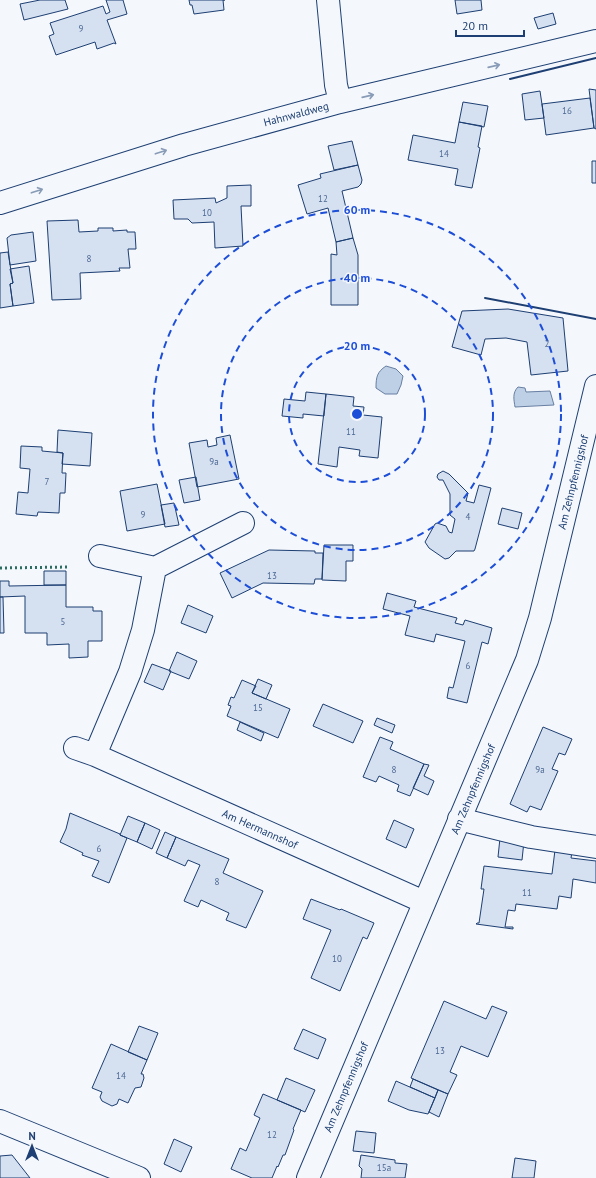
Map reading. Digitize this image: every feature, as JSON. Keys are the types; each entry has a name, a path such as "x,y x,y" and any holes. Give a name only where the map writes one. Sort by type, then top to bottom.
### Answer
{"street":[{"path":"328,0 336,85 340,102"},
{"name":"Hahnwaldweg","path":"0,203 184,144 340,102 596,41"},
{"name":"Am Zehnpfennigshof","path":"308,1178 527,660 540,618 596,386"},
{"path":"100,556 155,568 243,523"},
{"path":"96,755 130,672 143,630 155,568"},
{"name":"Am Hermannshof","path":"75,748 96,755 424,902"},
{"path":"460,820 531,837 596,847"},
{"path":"0,1121 139,1178"}],"water":[{"path":"386,366 396,369 403,376 397,394 385,394 376,388 378,375"},
{"path":"518,387 525,388 526,392 550,391 554,405 515,407 514,394"}],"building":[{"path":"40,0 65,0 68,9 24,20 20,4"},
{"path":"106,0 123,0 127,14 107,20 116,44 114,43 97,49 95,42 56,55 49,36 54,34 50,23 103,6 106,14 110,12"},
{"path":"189,0 223,0 224,10 194,14"},
{"path":"455,0 481,0 482,10 457,14"},
{"path":"553,13 556,24 538,29 534,18"},
{"path":"589,89 596,90 596,129 594,128"},
{"path":"540,91 544,118 525,120 522,94"},
{"path":"590,98 594,128 546,135 542,104"},
{"path":"463,102 488,106 484,127 459,122"},
{"path":"459,122 482,126 478,147 480,148 472,188 455,185 458,169 408,160 413,135 455,143"},
{"path":"352,141 358,165 334,170 328,146"},
{"path":"592,161 596,161 596,183 592,183"},
{"path":"358,165 362,180 361,184 358,187 342,191 353,238 336,242 328,208 307,214 298,185 321,178 320,174"},
{"path":"251,185 251,206 241,206 243,246 215,248 214,222 192,223 188,219 174,219 173,200 215,198 216,203 227,198 227,186"},
{"path":"78,220 79,232 98,231 98,228 113,228 113,231 127,230 127,232 135,232 136,249 128,249 130,268 119,268 120,271 80,273 81,299 52,300 47,221"},
{"path":"33,232 36,261 10,265 7,238 11,235"},
{"path":"353,238 358,255 358,305 331,305 331,254 337,255 336,242"},
{"path":"8,252 13,283 10,284 13,306 0,308 0,253"},
{"path":"29,266 34,303 13,306 10,284 13,283 10,269"},
{"path":"508,309 563,318 568,371 531,375 527,342 506,338 485,339 481,355 452,347 462,311"},
{"path":"306,392 326,394 324,416 303,414 303,418 282,416 284,399 305,401"},
{"path":"326,394 354,397 353,406 364,407 363,415 382,417 378,458 359,456 360,450 339,447 337,467 318,464"},
{"path":"58,430 92,433 90,466 62,464 63,453 57,452"},
{"path":"230,435 239,479 197,487 189,443 207,440 208,447 217,445 216,438"},
{"path":"21,446 42,447 42,451 63,453 62,473 66,473 65,493 60,493 59,513 38,512 37,516 16,514 18,492 28,493 30,469 20,468"},
{"path":"443,471 449,474 468,493 466,501 474,503 479,485 491,488 474,551 456,551 449,558 445,559 429,548 425,542 437,523 446,526 449,532 452,533 455,519 450,515 450,494 443,480 439,480 437,477 438,474"},
{"path":"196,477 200,500 184,503 179,480"},
{"path":"157,484 165,524 127,531 120,491"},
{"path":"174,503 179,525 165,527 161,505"},
{"path":"502,508 522,513 518,529 498,524"},
{"path":"324,545 353,545 353,561 346,561 346,581 322,580"},
{"path":"269,550 315,551 315,553 323,553 322,579 315,579 314,584 263,583 232,598 220,573"},
{"path":"44,571 66,571 66,585 44,585"},
{"path":"0,581 9,581 9,586 66,585 66,607 93,607 93,611 102,611 102,641 88,641 88,657 69,658 69,644 47,645 47,633 25,633 25,596 0,597"},
{"path":"387,593 416,601 414,607 457,618 455,623 463,625 465,620 492,628 488,644 482,642 467,703 447,698 449,687 453,688 465,641 436,634 434,642 405,635 410,616 383,609"},
{"path":"0,597 3,597 4,633 0,633"},
{"path":"188,605 213,616 206,633 181,623"},
{"path":"177,652 197,661 189,679 169,671"},
{"path":"152,664 171,671 163,690 144,682"},
{"path":"258,679 272,685 266,699 252,693"},
{"path":"242,680 256,686 252,693 290,709 278,738 227,716 231,706 228,705 231,697 234,698"},
{"path":"323,704 363,721 353,743 313,726"},
{"path":"377,718 395,725 392,733 374,725"},
{"path":"240,722 264,733 261,741 237,730"},
{"path":"543,727 572,739 565,755 559,753 552,769 558,771 541,810 530,806 527,812 510,804"},
{"path":"380,737 393,742 390,749 424,764 410,796 397,791 399,785 379,776 376,782 363,777"},
{"path":"424,764 429,765 424,776 434,781 428,795 413,788"},
{"path":"70,813 127,838 109,883 92,876 99,861 82,855 83,853 60,842 66,829"},
{"path":"128,816 145,823 137,842 120,835"},
{"path":"394,820 414,829 406,848 386,839"},
{"path":"145,823 160,830 152,849 137,842"},
{"path":"165,832 176,837 167,858 156,853"},
{"path":"176,837 229,859 223,873 263,891 246,928 226,920 229,913 201,900 198,907 184,901 200,865 188,860 185,866 167,858"},
{"path":"500,838 524,841 522,860 498,857"},
{"path":"555,850 572,852 571,858 596,861 596,883 573,879 571,898 559,896 557,909 516,904 515,911 508,910 505,927 513,927 513,929 476,924 479,923 484,889 481,889 484,866 552,874"},
{"path":"311,899 340,910 341,909 374,923 367,939 363,937 340,991 311,978 331,930 303,919"},
{"path":"444,1001 486,1019 492,1006 507,1012 488,1057 461,1046 450,1072 457,1075 448,1094 411,1078"},
{"path":"139,1026 158,1033 147,1060 128,1052"},
{"path":"303,1029 326,1039 318,1059 294,1049"},
{"path":"111,1044 147,1060 141,1074 143,1074 144,1078 141,1087 135,1088 128,1103 119,1099 117,1104 112,1106 102,1101 100,1097 102,1092 92,1088"},
{"path":"286,1078 315,1090 305,1112 277,1100"},
{"path":"413,1079 438,1090 435,1098 410,1087"},
{"path":"396,1081 435,1098 428,1114 409,1110 388,1101"},
{"path":"438,1090 448,1094 439,1117 429,1112"},
{"path":"263,1094 301,1110 285,1155 283,1155 272,1178 252,1178 231,1169 240,1148 246,1151 260,1118 254,1115"},
{"path":"356,1131 376,1133 374,1153 353,1151"},
{"path":"174,1139 192,1147 181,1172 164,1164"},
{"path":"12,1155 30,1178 0,1178 0,1156"},
{"path":"361,1155 395,1160 395,1163 407,1164 405,1178 361,1178 362,1169 359,1166"},
{"path":"515,1158 536,1161 534,1178 512,1178"}],"hedge":[{"path":"0,568 69,567"}],"wall":[{"path":"510,79 596,58"},
{"path":"485,298 596,319"}]}
